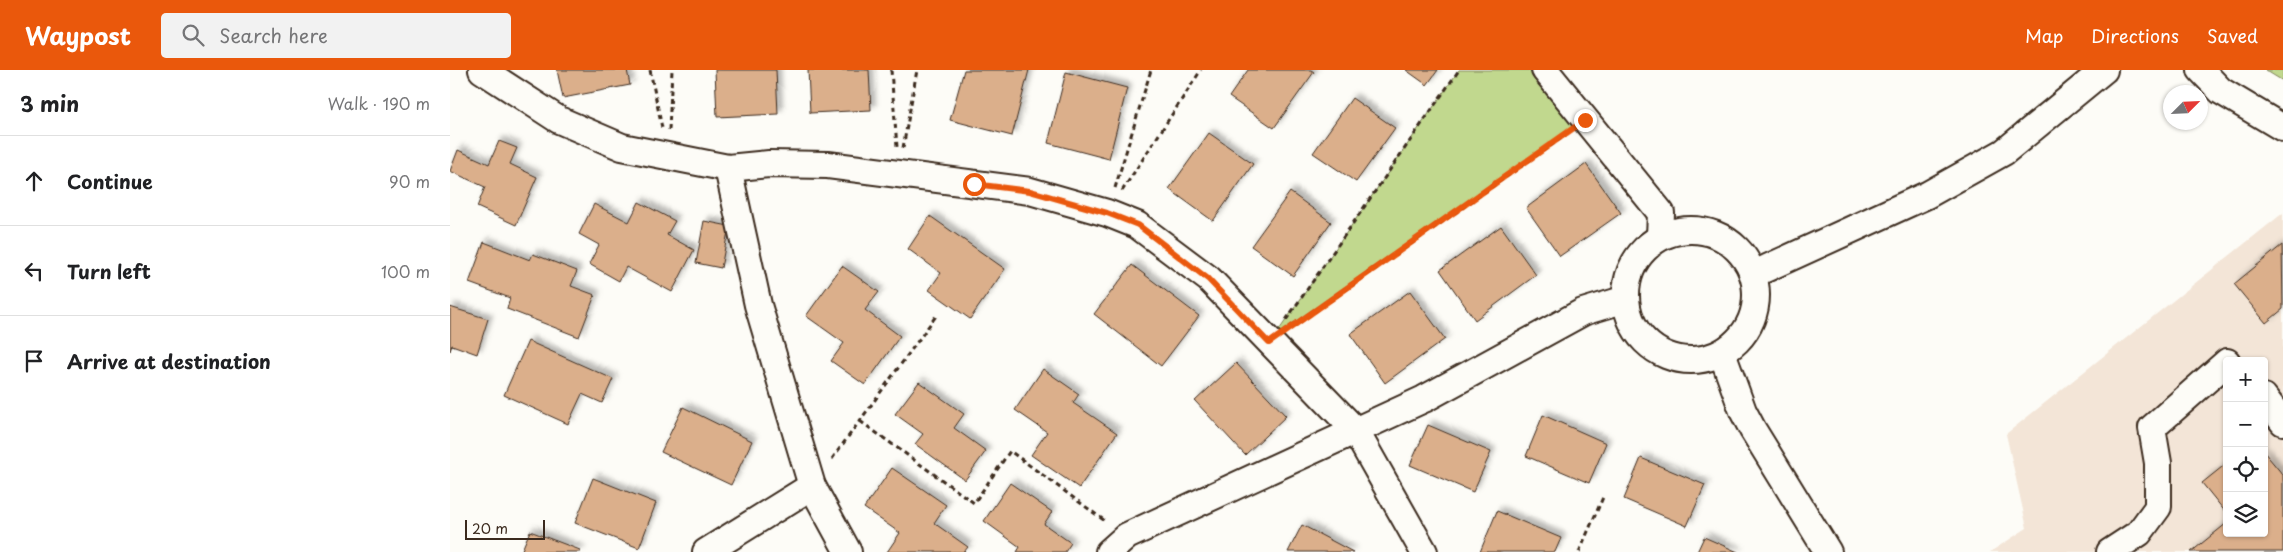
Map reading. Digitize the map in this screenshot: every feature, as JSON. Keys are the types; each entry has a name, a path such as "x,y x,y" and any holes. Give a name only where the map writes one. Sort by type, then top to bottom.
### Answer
{"street":[{"path":"482,70 559,120 622,147 728,168 768,164 828,165 1030,191 1107,213 1138,225 1208,279 1354,430 1424,552"},
{"path":"1545,70 1661,213 1660,236"},
{"path":"1754,274 1927,195 2004,152 2104,70"},
{"path":"2201,70 2221,90 2283,128"},
{"path":"728,168 758,305 812,486 848,552"},
{"path":"1682,229 1704,230 1726,238 1743,254 1754,274 1757,297 1752,319 1740,339 1722,353 1704,360 1683,360 1664,355 1647,344 1634,328 1627,309 1625,289 1630,269 1642,250 1660,236 1682,229"},
{"path":"1118,544 1424,398 1583,312 1626,299"},
{"path":"1722,353 1744,411 1754,430 1828,552"},
{"path":"2110,552 2139,534 2158,507 2158,463 2152,428 2223,366"},
{"path":"2268,402 2283,422"},
{"path":"706,552 812,486"}],"path":[{"path":"650,70 668,155"},
{"path":"668,155 672,70"},
{"path":"891,70 898,173"},
{"path":"898,173 918,70"},
{"path":"1107,213 1151,70"},
{"path":"1107,213 1201,70"},
{"path":"1269,343 1459,70"},
{"path":"1269,343 1585,120"},
{"path":"812,486 936,316"},
{"path":"860,421 974,503 1010,451 1118,544"},
{"path":"1579,552 1604,496"}],"shaded area":[{"path":"2283,213 2283,552 1990,552 2027,528 2006,434"}],"green space":[{"path":"1459,70 1540,70 1585,120 1275,336"},
{"path":"2265,70 2283,70 2283,81"}],"building":[{"path":"557,70 627,70 630,85 563,98"},
{"path":"715,70 776,70 778,114 717,117"},
{"path":"808,70 869,70 871,110 810,113"},
{"path":"964,70 1029,70 1012,136 950,120"},
{"path":"1248,70 1311,70 1314,72 1274,128 1229,97"},
{"path":"1406,70 1438,70 1427,85"},
{"path":"1066,72 1127,88 1109,159 1048,143"},
{"path":"1352,98 1395,128 1356,182 1313,153"},
{"path":"1209,133 1253,164 1213,221 1169,189"},
{"path":"499,141 517,148 510,164 537,177 516,225 477,207 485,187 450,171 458,150 489,164"},
{"path":"1586,164 1621,213 1560,256 1526,208"},
{"path":"1290,192 1331,222 1293,276 1251,246"},
{"path":"639,202 675,221 667,235 694,250 672,292 626,267 619,281 589,264 599,245 579,234 594,204 629,222"},
{"path":"930,216 1005,269 970,319 929,290 941,273 908,249"},
{"path":"704,221 729,226 721,268 696,263"},
{"path":"1501,226 1536,275 1475,320 1440,270"},
{"path":"484,242 530,260 533,254 577,271 571,286 595,295 579,337 507,309 510,298 469,283"},
{"path":"2282,245 2283,309 2266,323 2234,284"},
{"path":"1132,265 1199,316 1161,366 1094,314"},
{"path":"842,266 879,292 865,310 900,336 865,385 831,361 844,343 806,316"},
{"path":"1410,291 1445,339 1385,383 1350,334"},
{"path":"450,307 488,319 477,354 452,345 450,351"},
{"path":"528,341 613,379 602,403 582,394 568,424 504,395"},
{"path":"1236,363 1286,416 1245,455 1195,401"},
{"path":"1043,369 1079,394 1073,403 1117,433 1079,488 1031,455 1047,432 1015,410"},
{"path":"919,382 964,414 954,428 986,451 965,480 915,444 923,434 895,414"},
{"path":"683,407 752,441 731,485 661,452"},
{"path":"1543,415 1606,443 1589,483 1526,456"},
{"path":"1428,425 1491,452 1473,492 1410,465"},
{"path":"2268,457 2283,475 2283,552 2191,552 2223,526 2223,537 2268,537"},
{"path":"1641,458 1705,485 1687,526 1624,499"},
{"path":"2223,466 2223,509 2202,483"},
{"path":"892,468 946,505 934,523 968,547 964,552 887,552 900,533 864,508"},
{"path":"593,478 656,503 639,548 575,523"},
{"path":"1010,483 1052,512 1044,524 1071,543 1065,552 1017,552 1020,547 984,521"},
{"path":"1497,511 1561,538 1555,552 1480,552"},
{"path":"1302,525 1353,552 1288,552"},
{"path":"530,531 580,550 580,552 521,552"},
{"path":"1704,537 1738,552 1697,552"}],"route":[{"path":"974,184 1030,191 1107,213 1138,225 1208,279 1269,343 1585,120"}]}
